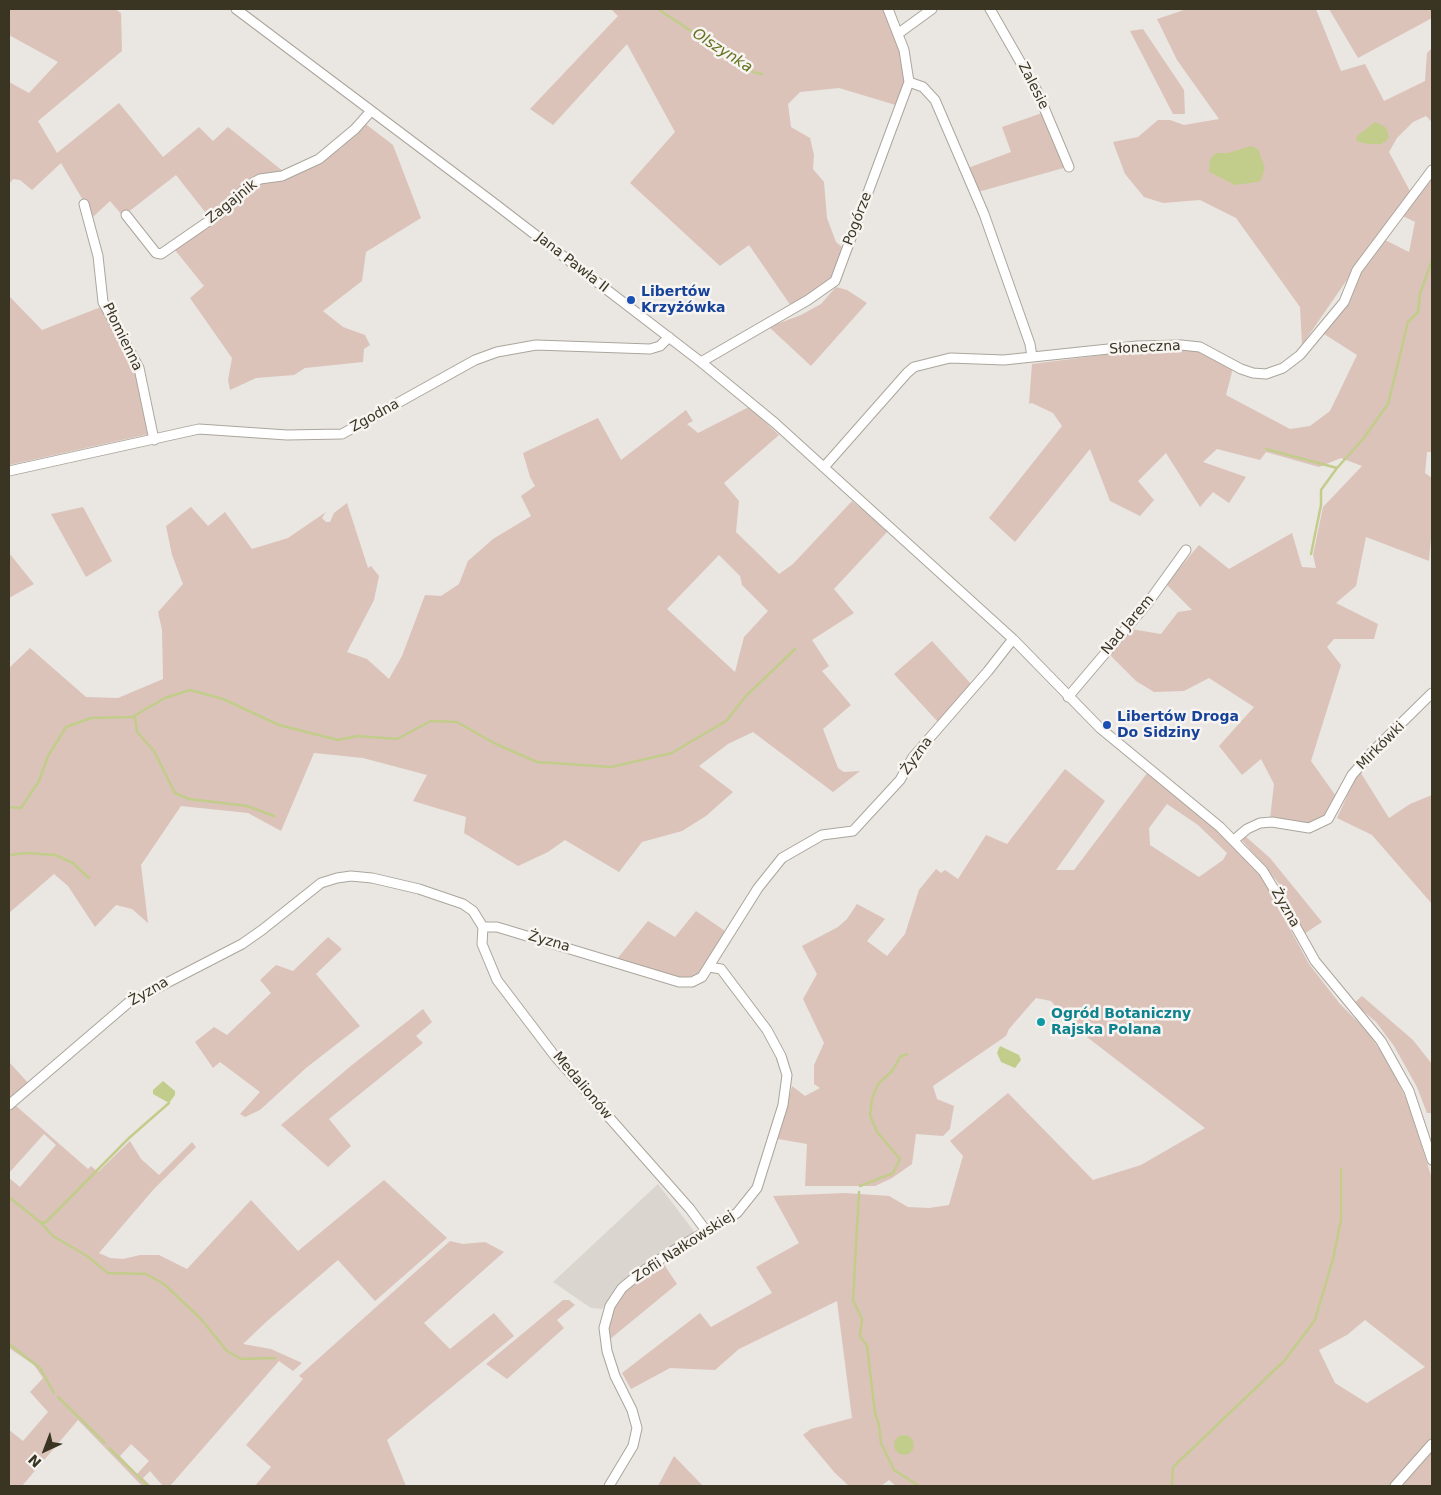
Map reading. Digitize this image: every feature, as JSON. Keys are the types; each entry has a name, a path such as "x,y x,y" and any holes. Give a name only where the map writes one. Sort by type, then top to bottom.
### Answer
{"street":[{"name":"Jana Pawła II","path":"236,9 701,362 824,466 918,551"},
{"name":"Pogórze","path":"701,362 808,300 835,281 909,82 904,50 888,9"},
{"path":"898,33 932,9"},
{"name":"Zalesie","path":"990,9 1037,90 1069,167"},
{"path":"909,82 923,87 935,100 984,214 1030,344 1032,358"},
{"name":"Zagajnik","path":"126,215 156,253 161,254 219,214 249,185 260,179 282,176 319,159 355,129 371,111"},
{"name":"Słoneczna","path":"824,466 914,367 961,357 1004,360 1137,346 1181,345 1200,348 1254,374 1266,374 1283,368 1300,355 1344,302 1357,270 1432,170"},
{"name":"Płomienna","path":"84,204 98,256 103,302 139,368 154,440"},
{"name":"Zgodna","path":"9,472 199,429 287,436 342,434 475,360 497,352 536,345 650,349 660,346 669,337"},
{"name":"Nad Jarem","path":"1068,697 1146,604 1186,550"},
{"name":"Żyzna","path":"918,551 1012,639 1100,728 1234,840 1262,871 1315,961 1381,1041 1409,1091 1432,1160"},
{"name":"Żyzna","path":"9,1105 128,1003 242,944 321,883 351,876 386,880 419,888 463,904 473,911 483,927 497,927 679,982 692,982 702,977 758,888 782,858 822,836 853,831 900,780 913,757 1012,639"},
{"name":"Mirkówki","path":"1234,840 1246,829 1260,823 1272,822 1309,828 1328,819 1352,775 1374,750 1432,693"},
{"name":"Medalionów","path":"483,927 482,944 497,980 554,1055 650,1166 690,1209 707,1232"},
{"name":"Zofii Nałkowskiej","path":"609,1486 633,1446 637,1428 632,1410 615,1376 606,1351 604,1328 610,1306 622,1288 638,1274 737,1214 757,1188 783,1105 787,1075 781,1056 767,1030 721,969 709,967"},
{"path":"1395,1486 1432,1444"}],"shaded area":[{"path":"9,9 115,9 121,13 122,51 38,121 57,153 119,103 163,157 199,127 213,141 228,127 284,172 260,177 209,217 176,175 123,216 110,201 93,217 61,163 32,190 20,180 13,179 9,184 9,82 29,93 58,62 9,35"},
{"path":"611,9 885,9 903,57 905,78 899,106 839,88 800,92 788,104 791,127 810,138 814,155 813,169 824,182 827,218 836,242 843,248 835,274 815,293 791,306 749,245 720,266 630,183 675,132 627,44 553,125 530,109 618,16"},
{"path":"1187,9 1316,9 1341,71 1365,64 1384,101 1425,81 1427,53 1432,48 1432,122 1426,116 1413,122 1397,138 1389,152 1411,193 1382,229 1302,345 1300,307 1236,218 1200,200 1163,203 1144,197 1125,174 1113,142 1138,137 1158,120 1170,120 1184,125 1219,119 1177,60 1157,19"},
{"path":"1329,9 1432,9 1432,18 1358,58"},
{"path":"1143,29 1184,90 1185,114 1173,114 1130,31"},
{"path":"1042,113 1067,167 978,192 968,168 1011,152 1002,127"},
{"path":"363,122 393,145 421,218 366,252 362,281 323,311 343,327 365,335 370,345 364,349 363,362 305,368 294,375 256,378 230,390 228,380 232,358 190,298 204,286 175,250 212,222 250,188 262,181 321,161 342,147"},
{"path":"1375,122 1384,126 1387,130 1389,137 1386,141 1381,144 1368,144 1356,141 1357,136"},
{"path":"1251,146 1258,149 1265,168 1261,180 1235,185 1209,172 1210,159 1216,153 1228,153"},
{"path":"1432,177 1432,452 1427,452 1425,473 1432,478 1432,527 1429,561 1366,537 1356,586 1336,603 1378,624 1374,639 1334,639 1327,647 1341,665 1311,761 1338,799 1326,816 1311,825 1270,819 1274,784 1261,759 1242,775 1219,746 1254,707 1209,678 1184,691 1154,692 1136,681 1109,654 1131,629 1161,634 1178,612 1192,610 1166,584 1199,545 1229,569 1292,533 1302,567 1316,568 1313,555 1323,507 1362,466 1341,458 1319,467 1266,452 1260,460 1217,449 1203,462 1246,477 1229,503 1213,492 1200,507 1166,453 1138,481 1154,500 1140,516 1110,501 1090,449 1015,542 989,518 1062,426 1053,413 1032,403 1029,404 1032,364 1173,346 1197,351 1233,368 1226,395 1290,429 1310,426 1330,411 1357,355 1321,332 1360,272 1385,240 1409,252 1415,222 1401,215"},
{"path":"836,287 847,290 867,303 811,366 769,327 801,315 821,304"},
{"path":"9,296 42,330 101,307 132,362 138,377 149,434 9,465"},
{"path":"749,407 779,435 724,483 739,501 736,532 779,574 793,564 852,501 888,531 834,589 854,613 812,640 829,666 822,671 851,705 823,729 838,768 844,772 860,771 833,792 753,732 728,744 699,766 733,792 706,816 682,831 642,842 619,872 565,840 548,852 518,866 464,833 466,817 413,801 427,775 363,758 314,753 281,831 248,813 181,806 141,865 148,923 132,909 116,905 95,927 68,886 54,874 9,913 9,668 30,648 86,697 118,698 163,679 162,630 158,612 183,584 172,555 166,526 191,507 208,526 225,512 252,549 288,538 326,512 322,518 326,522 330,522 334,513 347,503 368,568 371,566 379,576 374,600 347,652 367,659 389,679 402,656 425,595 441,596 459,584 468,561 493,539 531,516 521,496 535,486 530,477 523,453 598,418 621,460 686,410 693,421 687,424 698,433","holes":["719,555 740,576 742,585 768,611 744,637 735,672 667,609"]},
{"path":"83,507 112,561 86,577 51,514"},
{"path":"9,553 34,584 9,598"},
{"path":"932,641 972,685 938,722 894,674"},
{"path":"1065,769 1105,801 1056,870 1074,870 1148,772 1236,846 1259,872 1309,964 1340,1004 1365,1029 1388,1061 1409,1105 1432,1179 1432,1440 1392,1486 896,1486 889,1480 881,1486 849,1486 835,1473 803,1435 811,1429 852,1418 837,1301 739,1349 715,1370 670,1368 631,1389 622,1373 700,1313 711,1327 772,1293 756,1267 799,1243 773,1196 845,1193 889,1196 908,1207 929,1208 949,1205 963,1156 950,1141 1008,1093 1093,1180 1141,1165 1205,1128 1074,1027 1051,1001 1036,998 1009,1029 1006,1036 933,1086 937,1099 954,1106 950,1129 943,1136 916,1134 912,1164 892,1178 875,1186 805,1186 807,1144 778,1139 792,1086 805,1096 820,1088 814,1084 814,1065 824,1043 803,999 817,974 802,946 838,927 847,919 857,904 885,919 867,941 887,956 905,934 919,890 936,869 941,873 945,870 958,879 986,835 1007,844","holes":["1167,804 1198,825 1227,853 1223,860 1199,877 1150,845 1149,828","1365,1320 1425,1367 1367,1403 1335,1383 1319,1350 1347,1335"]},
{"path":"1359,770 1389,818 1410,804 1432,795 1432,904 1372,835 1337,818"},
{"path":"1245,836 1270,858 1322,922 1304,934 1282,887 1241,839"},
{"path":"696,911 725,931 699,975 680,979 617,959 648,921 675,937"},
{"path":"328,937 342,949 316,974 360,1026 306,1068 260,1110 245,1117 240,1114 260,1092 220,1062 213,1068 195,1042 214,1027 227,1035 271,993 260,980 276,965 293,971"},
{"path":"1362,996 1413,1040 1432,1064 1432,1113 1427,1113 1417,1087 1394,1046 1376,1022 1354,1003"},
{"path":"423,1009 432,1022 416,1036 423,1043 329,1119 351,1146 328,1167 281,1125 352,1065"},
{"path":"1000,1046 1019,1055 1021,1060 1015,1068 1001,1062 997,1053"},
{"path":"9,1058 10,1063 29,1084 9,1099"},
{"path":"163,1081 175,1091 175,1095 169,1103 153,1094 153,1090"},
{"path":"15,1105 88,1169 91,1166 98,1172 130,1141 141,1159 159,1175 192,1142 196,1147 153,1190 99,1253 110,1258 123,1259 140,1255 159,1255 187,1269 251,1200 298,1251 384,1180 447,1238 375,1301 338,1260 266,1322 243,1344 271,1349 302,1363 293,1371 279,1361 170,1486 163,1486 150,1471 143,1478 151,1486 142,1486 78,1420 22,1486 9,1486 9,1430 23,1441 48,1412 30,1392 43,1378 34,1365 9,1348 9,1178 20,1187 56,1145 44,1134 9,1173 9,1110","holes":["131,1444 149,1461 137,1474 120,1456"]},
{"path":"658,1184 696,1234 611,1298 602,1309 591,1308 553,1282"},
{"path":"450,1241 463,1244 485,1242 504,1252 424,1323 450,1349 494,1313 514,1336 387,1440 406,1486 255,1486 271,1467 246,1445 303,1379 299,1376"},
{"path":"663,1263 677,1284 609,1340 608,1325 618,1300 625,1290"},
{"path":"563,1300 569,1300 575,1305 557,1320 564,1328 507,1379 486,1364"},
{"path":"900,1435 908,1435 914,1441 914,1449 908,1455 900,1455 894,1449 894,1441"},
{"path":"1432,1448 1432,1486 1399,1486"},
{"path":"674,1456 702,1485 703,1486 658,1486"}],"waterway":[{"name":"Olszynka","path":"658,9 753,72 762,74"},
{"path":"1311,554 1321,505 1321,490 1337,468 1363,439 1388,404 1408,322 1418,312 1420,294 1432,260"},
{"path":"1266,449 1337,468"},
{"path":"9,807 21,808 39,781 48,756 66,727 91,718 132,717 165,698 190,690 223,699 279,725 338,740 357,736 397,739 431,721 457,722 496,744 537,762 611,767 672,753 726,721 746,696 795,649"},
{"path":"135,716 137,732 154,751 175,793 189,799 247,806 274,816"},
{"path":"9,855 27,853 55,855 73,863 89,878"},
{"path":"860,1186 893,1173 900,1159 877,1132 870,1115 872,1099 878,1084 893,1070 900,1057 907,1054"},
{"path":"41,1222 45,1223 129,1138 169,1103"},
{"path":"1172,1486 1173,1467 1284,1361 1315,1320 1333,1259 1341,1220 1341,1169"},
{"path":"859,1192 853,1300 862,1319 860,1336 867,1346 875,1413 879,1425 881,1443 894,1470 919,1486"},
{"path":"9,1197 40,1222 53,1236 87,1256 108,1273 146,1274 164,1284 200,1318 227,1351 241,1359 275,1358"},
{"path":"9,1344 40,1368 54,1393"},
{"path":"58,1397 105,1443"},
{"path":"109,1448 148,1486"}],"place":[{"name":"Libertów Krzyżówka","path":"631,300"},
{"name":"Libertów Droga Do Sidziny","path":"1107,725"},
{"name":"Ogród Botaniczny Rajska Polana","path":"1041,1022"}]}
